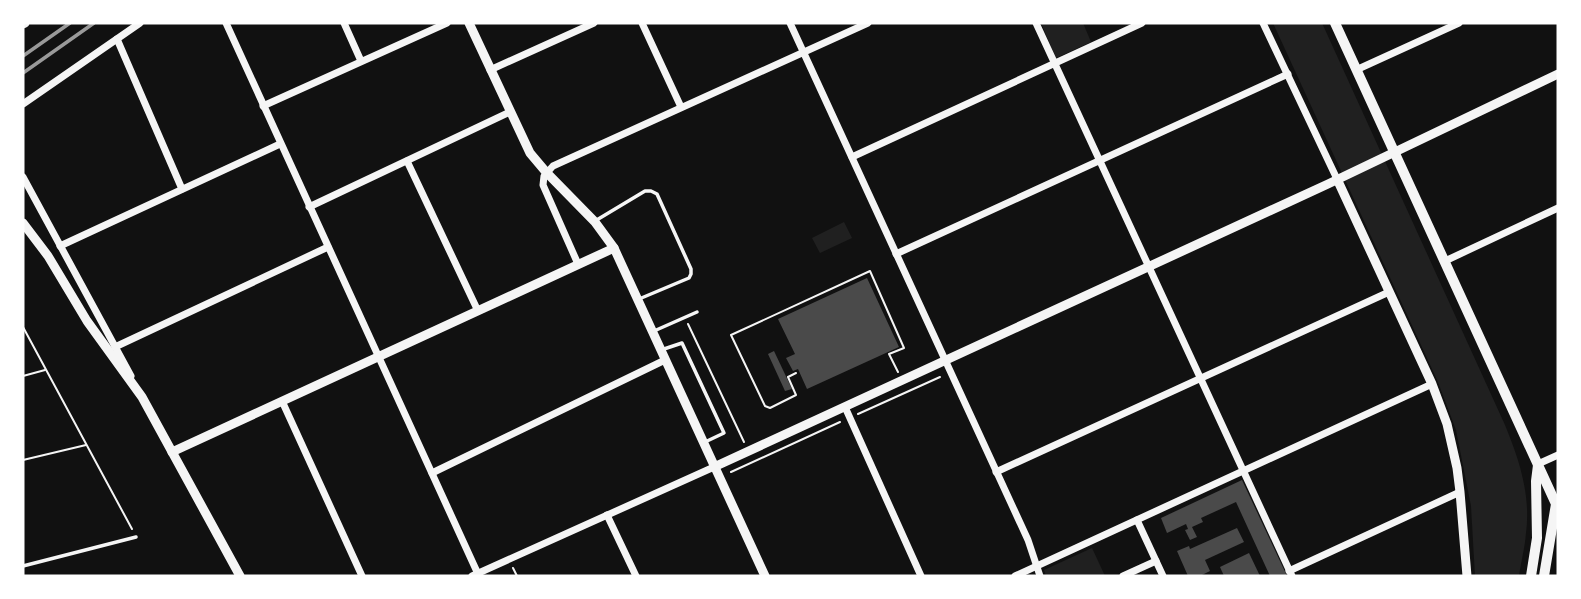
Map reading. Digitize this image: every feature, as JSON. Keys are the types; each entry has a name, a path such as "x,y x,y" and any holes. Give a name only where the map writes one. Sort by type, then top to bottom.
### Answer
{"main road":[{"path":"1335,23 1557,506 1544,576"},
{"path":"1531,576 1537,538 1538,464"}],"street":[{"path":"23,104 140,23"},
{"path":"226,23 432,474 475,575 1149,267 1558,74"},
{"path":"344,23 362,61"},
{"path":"263,106 447,23"},
{"path":"469,23 526,145 546,172 595,222 614,248 765,576"},
{"path":"491,70 594,23"},
{"path":"642,23 681,107"},
{"path":"790,23 1028,540 1040,576"},
{"path":"578,264 543,185 546,172 564,160 868,23"},
{"path":"1036,23 1290,574 1460,492"},
{"path":"852,157 1142,23"},
{"path":"1263,23 1338,179 1432,384 1447,424 1457,468 1467,576"},
{"path":"1356,70 1459,23"},
{"path":"117,39 182,189"},
{"path":"896,254 1288,74"},
{"path":"309,208 510,112"},
{"path":"60,246 280,144"},
{"path":"407,161 478,311"},
{"path":"23,177 240,576"},
{"path":"1445,261 1558,210"},
{"path":"23,223 48,256 87,321 142,397"},
{"path":"115,347 328,247"},
{"path":"172,452 614,248"},
{"path":"996,472 1389,292"},
{"path":"432,474 663,355"},
{"path":"1015,576 1432,384"},
{"path":"282,401 362,576"},
{"path":"845,407 921,576"},
{"path":"1538,464 1558,455"},
{"path":"607,515 636,576"},
{"path":"1137,520 1163,576"},
{"path":"1123,576 1156,561"}],"lane":[{"path":"595,222 645,191 657,194 691,274 689,278 637,300"},
{"path":"652,332 697,312"},
{"path":"663,355 682,343 724,433 704,443"},
{"path":"23,566 136,537"}],"path":[{"path":"796,373 788,377 796,395 770,408 765,406 732,335 870,271 904,348 889,354 898,373"},
{"path":"684,317 744,443"},
{"path":"23,327 136,537"},
{"path":"23,376 46,370"},
{"path":"23,460 86,445"}],"shaded area":[{"path":"1041,23 1083,23 1091,42 1056,58"},
{"path":"1273,23 1322,23 1505,425 1519,464 1527,505 1519,576 1475,576 1471,506 1456,430 1438,382"},
{"path":"844,222 852,238 820,253 812,238"},
{"path":"1092,548 1105,576 1046,576 1044,570"}],"building":[{"path":"867,278 899,347 807,389 798,369 793,371 786,358 795,354 778,319"},
{"path":"774,351 792,389 785,391 768,354"},
{"path":"1242,480 1287,576 1270,576 1236,502 1201,518 1203,522 1192,527 1197,537 1190,540 1185,530 1188,529 1186,524 1167,533 1161,518"},
{"path":"1237,528 1244,542 1205,560 1210,571 1200,576 1188,576 1177,551 1189,546 1190,549"},
{"path":"1249,553 1260,576 1224,576 1220,567"}],"railway":[{"path":"23,56 70,23"},
{"path":"23,73 94,23"}]}
